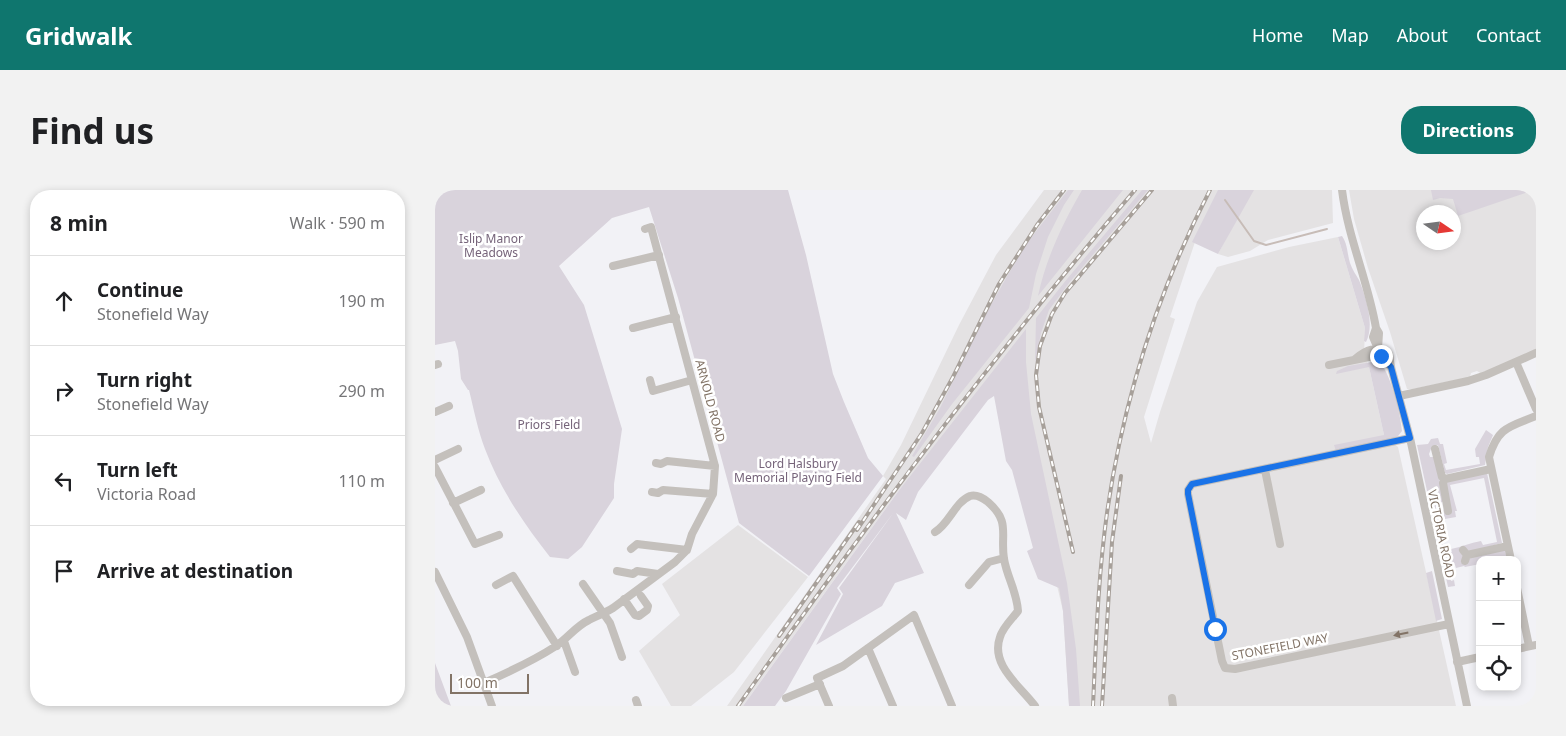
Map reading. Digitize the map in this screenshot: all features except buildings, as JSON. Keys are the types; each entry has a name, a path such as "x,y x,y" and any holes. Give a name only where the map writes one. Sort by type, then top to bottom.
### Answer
{"street":[{"name":"VICTORIA ROAD","path":"1342,190 1348,228 1367,286 1376,328 1373,337 1381,356 1391,367 1410,438 1467,706"},
{"name":"ARNOLD ROAD","path":"484,683 528,664 557,646 582,624 604,614 675,562 687,550 692,534 713,494 715,466 651,227 645,229"},
{"path":"613,266 659,255"},
{"path":"633,328 676,318"},
{"path":"1329,365 1355,359 1366,350 1378,348"},
{"path":"1399,396 1486,376 1536,353"},
{"path":"1516,362 1536,409"},
{"path":"651,380 653,390 692,380"},
{"path":"435,412 449,406"},
{"path":"1510,556 1489,457 1502,431 1536,416"},
{"name":"STONEFIELD WAY","path":"1410,438 1192,484 1188,490 1221,661 1225,668 1235,669 1449,624"},
{"path":"435,460 458,448"},
{"path":"1435,449 1442,477 1445,479"},
{"path":"656,463 661,464 667,461 715,466"},
{"path":"435,467 475,544 499,535"},
{"path":"1445,479 1491,469"},
{"path":"1265,470 1280,544"},
{"path":"1445,479 1443,483 1448,510"},
{"path":"453,503 481,490"},
{"path":"653,492 658,493 663,490 713,494"},
{"path":"935,532 942,528 965,499 975,496 983,498 996,509 1003,522 1003,558 1015,589 1018,611 1000,636 997,648 998,655 1003,667 1035,706"},
{"path":"631,549 637,544 687,550"},
{"path":"1465,555 1508,546"},
{"path":"969,585 989,562 1003,558"},
{"path":"617,571 633,574 637,571 658,574"},
{"path":"435,572 467,638 492,706"},
{"path":"496,585 513,576 557,646"},
{"path":"583,584 610,623 622,657"},
{"path":"624,599 635,615 639,616 647,610 648,606 641,596"},
{"path":"1520,601 1532,645"},
{"path":"787,698 843,666 914,616 952,706"},
{"path":"564,641 575,672"},
{"path":"868,648 893,706"},
{"path":"1457,662 1476,658"},
{"path":"819,681 829,706"},
{"path":"1172,698 1173,706"}],"shaded area":[{"path":"1044,190 1222,190 1199,230 1170,317 1175,319 1144,417 1151,443 1197,302 1217,267 1289,247 1338,237 1365,328 1364,356 1369,367 1384,435 1398,447 1456,706 1069,706 1063,611 1006,369 900,489 743,706 727,706 886,479 883,476 901,445 959,325 996,255"},
{"path":"1252,190 1332,190 1333,223 1268,240 1250,251 1228,257 1218,254"},
{"path":"1349,190 1536,190 1536,350 1482,374 1477,371 1471,373 1470,377 1407,389 1354,219"},
{"path":"738,525 808,577 734,672 691,706 671,706 639,651 680,615 662,584"}],"green space":[{"path":"435,190 788,190 806,255 833,374 868,458 883,476 809,576 739,523 678,298 649,207 612,218 559,266 584,305 622,429 614,484 614,498 582,547 568,559 550,557 513,506 491,464 480,435 469,390 461,379 455,341 435,345"},
{"path":"1068,190 1074,190 1048,237 1036,274 1029,308 952,404 914,457 912,456 940,408 987,312 1009,273 1027,243"},
{"path":"1082,190 1123,190 1038,296 1041,282 1056,241"},
{"path":"1142,190 1148,190 1069,283 1049,310 1041,333 1035,363 1036,318"},
{"path":"1218,190 1254,190 1218,254 1192,242"},
{"path":"1431,190 1534,190 1461,215 1461,205 1455,205 1453,199 1440,198 1433,200"},
{"path":"1342,236 1350,263 1359,280 1367,303 1370,328 1366,342 1364,341 1365,328 1338,237"},
{"path":"1026,329 1026,362 1031,414 1067,583 1076,649 1080,706 1069,706 1063,611 1059,588 1038,579 1027,551 1033,548 1012,470 1006,461 994,396 988,400 918,492 906,520 896,513 924,573 895,583 882,606 816,645 843,594 839,588 894,512 837,588 841,594 786,691 775,706 743,706 900,489"},
{"path":"1378,361 1387,373 1391,383 1400,415 1402,431 1394,438 1336,451 1334,445 1384,435 1369,367 1336,374 1337,371 1348,366"},
{"path":"1486,430 1493,435 1488,447 1485,465 1447,474 1445,473 1438,445 1432,446 1429,454 1430,457 1435,457 1444,501 1439,504 1440,509 1445,510 1448,481 1487,473 1502,543 1484,548 1469,557 1505,550 1506,556 1476,556 1476,565 1456,568 1455,565 1448,567 1451,581 1454,580 1455,586 1448,587 1417,445 1428,444 1431,439 1438,438 1440,444 1443,444 1447,463 1444,464 1446,470 1480,464 1479,457 1476,457 1475,449","holes":["1484,478 1497,542 1483,545 1481,541 1451,549 1452,552 1445,553 1442,540 1445,538 1444,532 1441,532 1438,518 1456,517 1455,511 1457,511 1450,485"]},
{"path":"1432,571 1442,619 1436,621 1426,573"},
{"path":"435,663 451,706 435,706"}],"waterway":[{"path":"1225,200 1254,241 1266,245 1327,229"}],"railway":[{"path":"857,530 922,433 953,377 999,284 1037,225 1064,190"},
{"path":"738,706 881,508 980,379 1135,190"},
{"path":"1073,552 1039,407 1036,375 1040,346 1052,314 1065,293 1152,190"},
{"path":"1093,706 1101,561 1107,513 1123,429 1145,347 1159,307 1174,267 1210,190"},
{"path":"1102,706 1112,542 1121,476"},
{"path":"779,636 859,522"}],"route":[{"path":"1215,629 1188,494 1189,487 1192,484 1410,438 1391,367 1381,356"}],"park label":[{"name":"Islip Manor Meadows","path":"491,246"},
{"name":"Priors Field","path":"549,425"},
{"name":"Lord Halsbury Memorial Playing Field","path":"798,471"}]}
